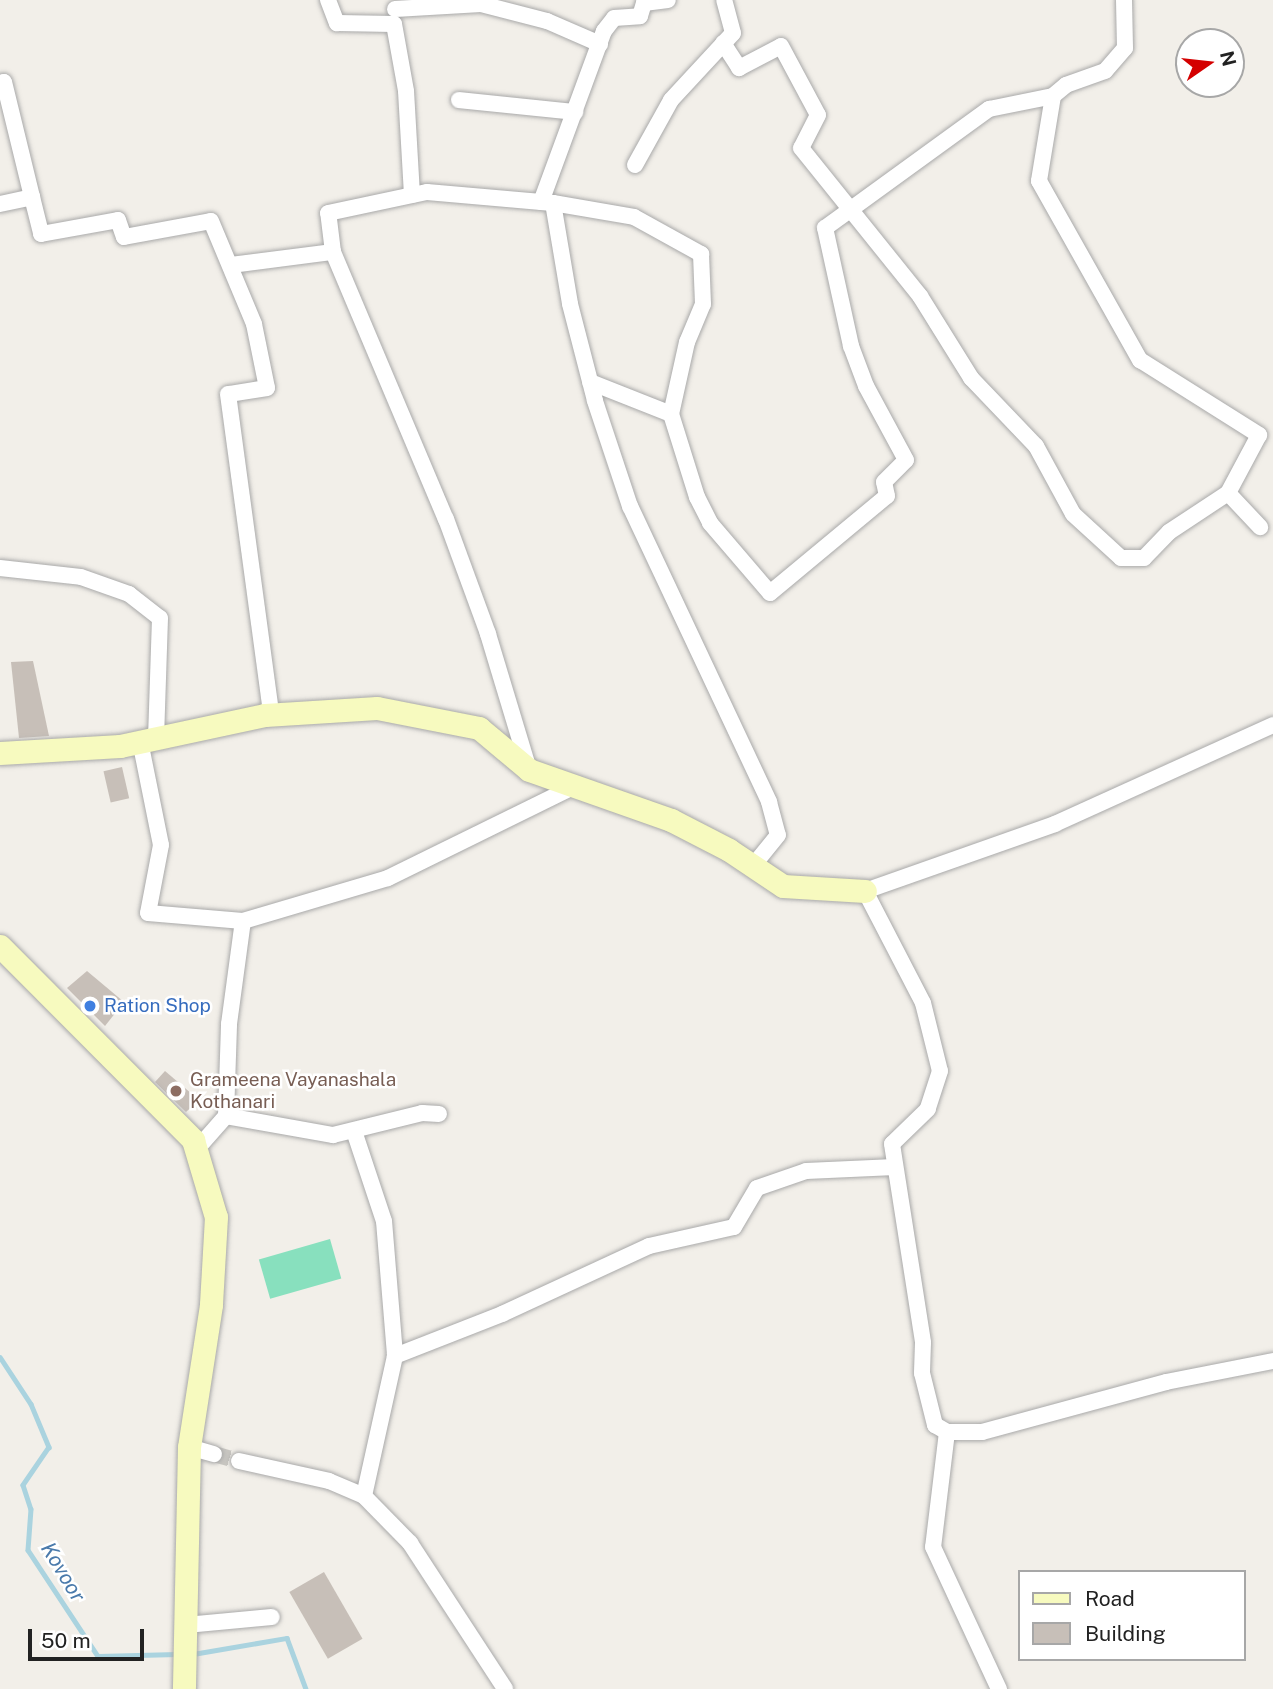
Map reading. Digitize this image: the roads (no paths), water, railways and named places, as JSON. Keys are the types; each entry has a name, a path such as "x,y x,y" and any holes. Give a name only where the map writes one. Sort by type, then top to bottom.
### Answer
{"street":[{"path":"328,0 337,23 394,24 406,91 412,195"},
{"path":"668,0 643,4 640,16 614,18 600,44 575,112 554,155 547,203 590,382 630,506 769,802 778,835 754,865"},
{"path":"635,166 671,100 733,33 724,0"},
{"path":"529,770 488,635 446,519 333,252 328,213 427,192 547,203 634,217 701,254 704,304 687,342 671,414 697,497 710,523 770,593 887,496 884,482 906,460 866,386 851,346 825,228 989,109 1053,96 1066,85 1105,71 1125,48 1124,0"},
{"path":"394,9 481,4 547,21 600,44"},
{"path":"723,43 739,68 781,46 818,115 802,148 853,208 920,296 971,378 1036,446 1073,514 1121,558 1144,558 1170,532 1228,493 1266,432 1140,360 1039,181 1053,96"},
{"path":"0,83 4,82 41,234 118,220 124,237 211,221 231,265 254,324 267,388 228,394 271,714"},
{"path":"459,100 575,112"},
{"path":"0,204 32,197"},
{"path":"231,265 333,252"},
{"path":"590,382 671,414"},
{"path":"1228,493 1260,527"},
{"path":"0,568 81,577 129,594 160,618 148,740 162,845 148,913 243,921 388,878 577,785"},
{"path":"0,753 148,740 271,714 377,708 479,728 529,770 671,820 754,865 783,886 865,891 1055,824 1273,725"},
{"path":"865,891 923,1003 940,1071 928,1109 892,1144 923,1343 922,1373 935,1424 947,1432 982,1433 1166,1382 1273,1361"},
{"path":"196,1150 226,1116 229,1024 243,921"},
{"path":"0,946 193,1140 216,1217 211,1305 189,1447 184,1689"},
{"path":"226,1116 313,1134 354,1132 386,1120 439,1114"},
{"path":"354,1132 384,1221 395,1356 363,1496"},
{"path":"395,1356 502,1314 649,1245 734,1227 757,1188 806,1171 895,1167"},
{"path":"947,1432 933,1547 999,1689"},
{"path":"189,1447 214,1454"},
{"path":"239,1461 329,1481 363,1496 410,1543 506,1689"},
{"path":"186,1628 272,1617"}],"waterway":[{"name":"Kovoor","path":"0,1357 31,1404 49,1447 23,1485 31,1509 28,1550 98,1656 177,1654"},
{"name":"Kovoor","path":"193,1654 287,1638 306,1689"}],"tunnel":[{"path":"214,1454 239,1461"}],"place":[{"name":"Ration Shop","path":"90,1006"},
{"name":"Grameena Vayanashala Kothanari","path":"176,1091"}]}
